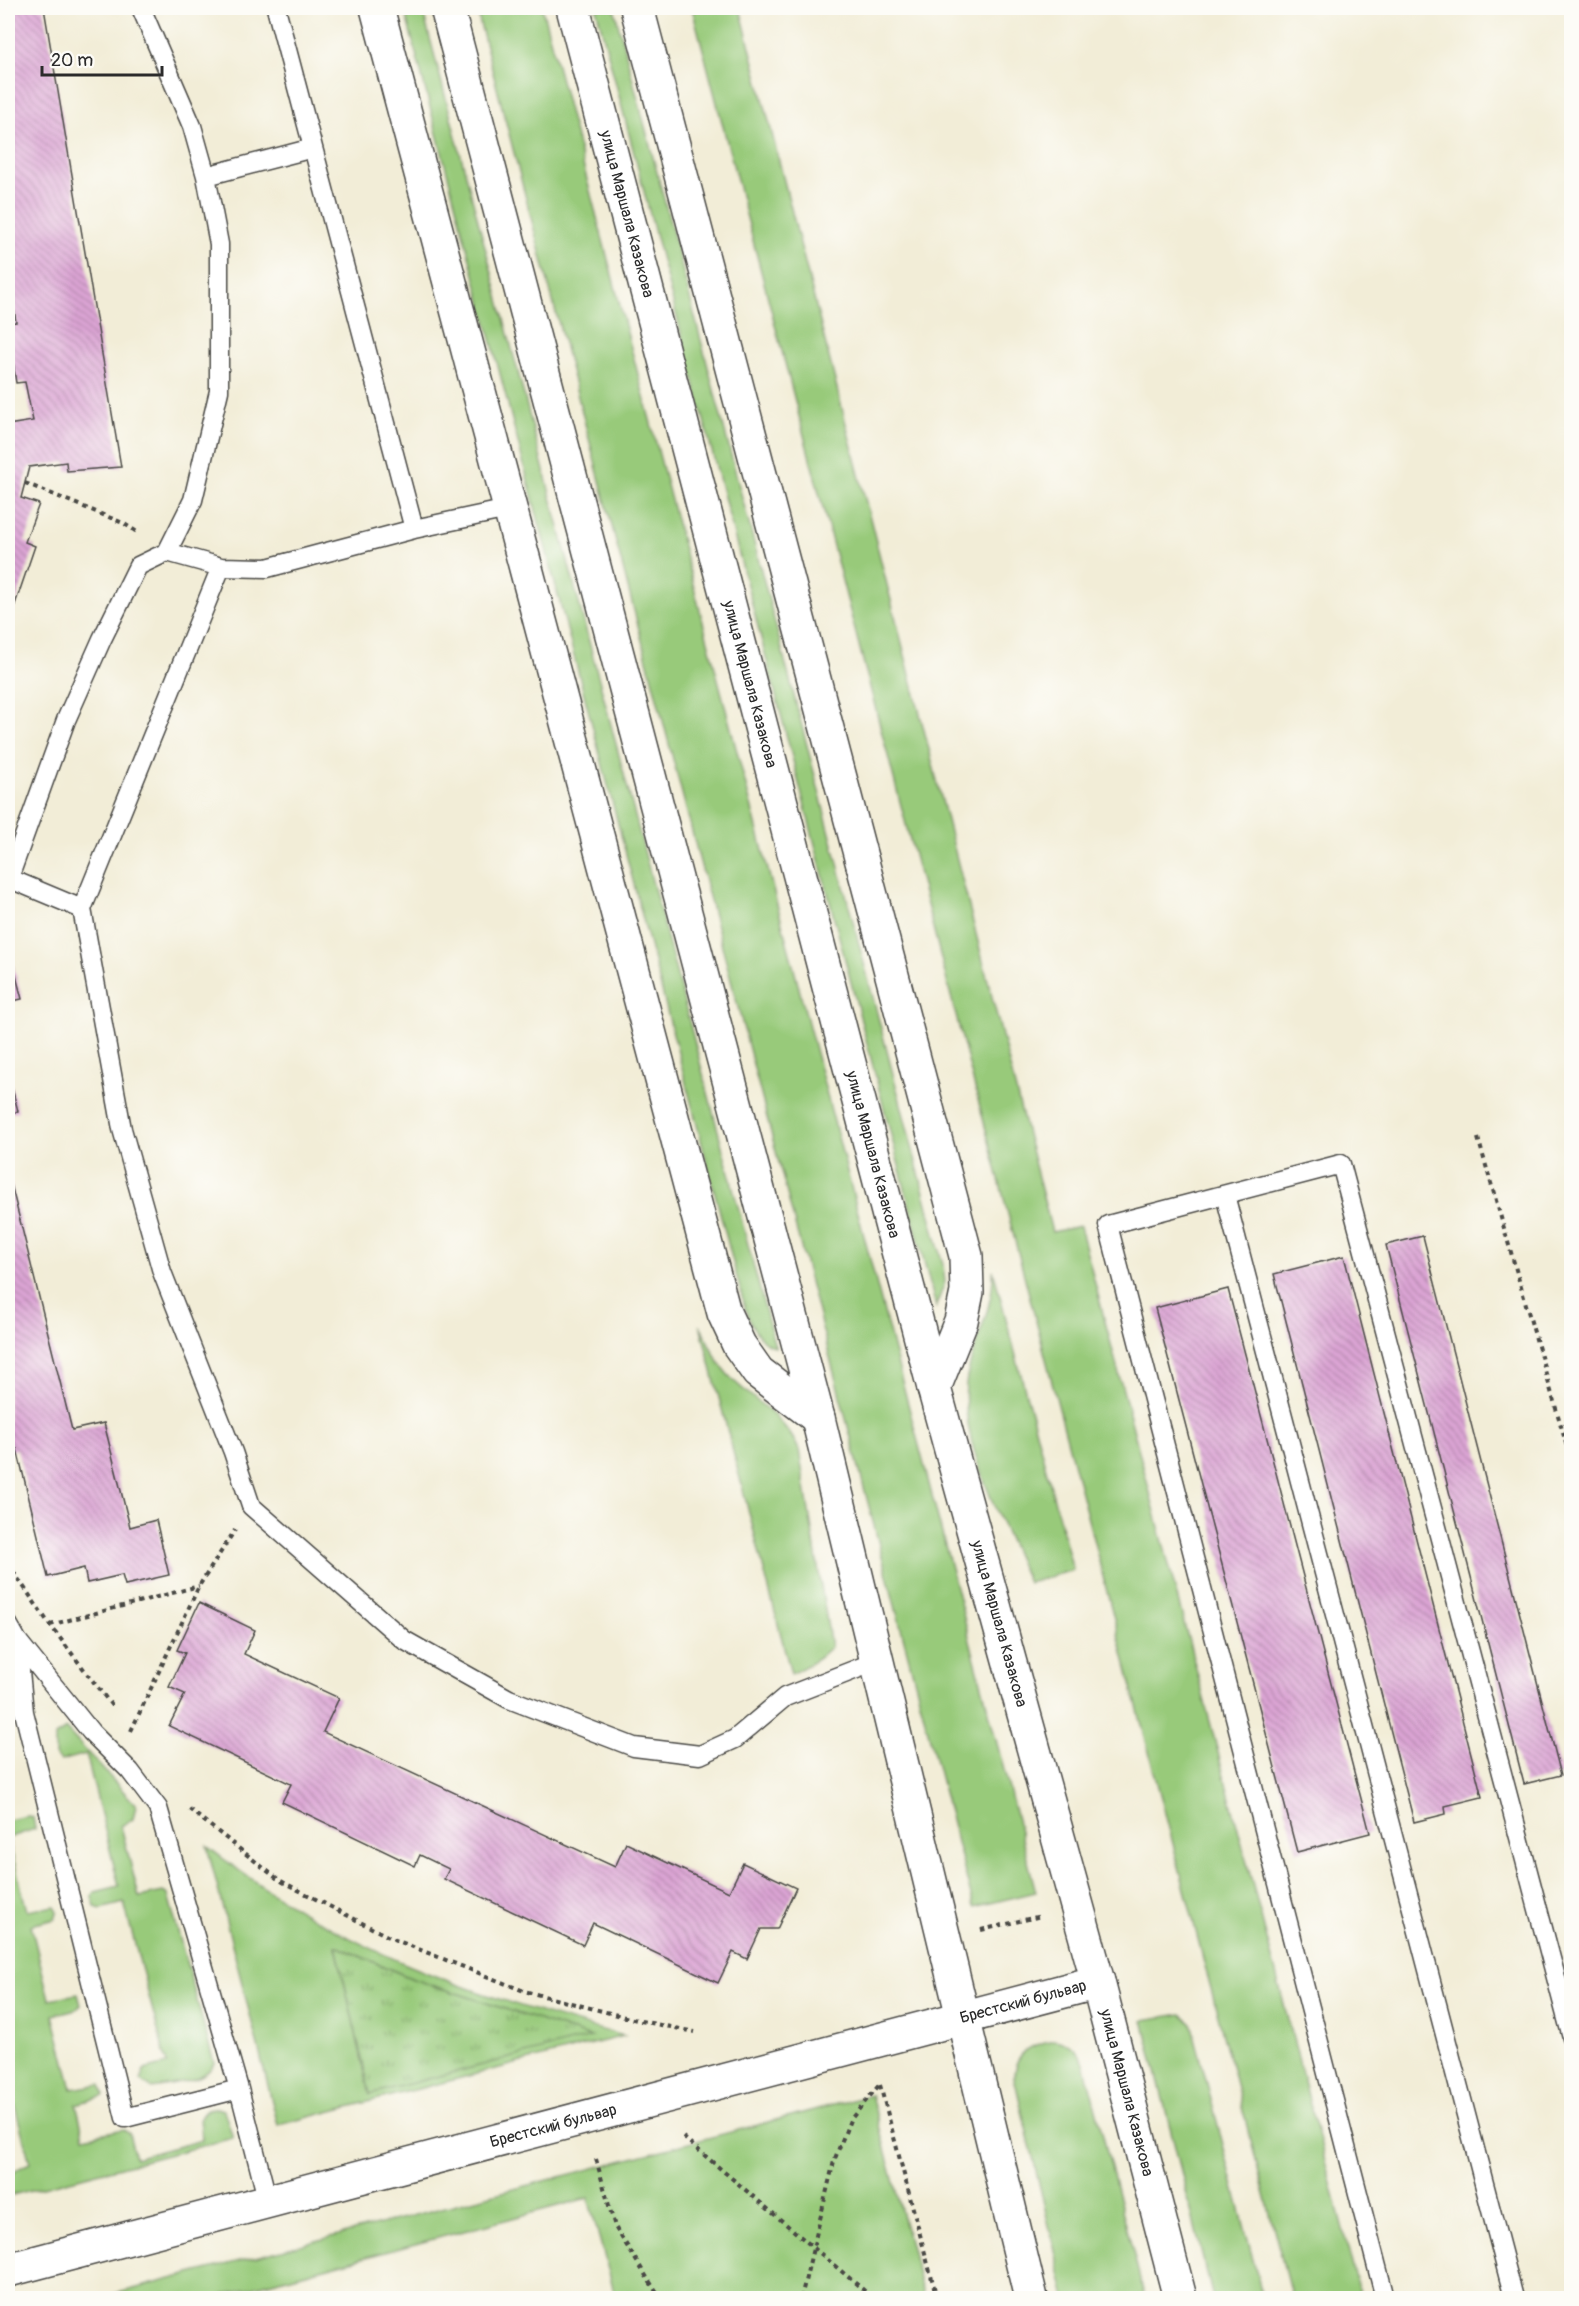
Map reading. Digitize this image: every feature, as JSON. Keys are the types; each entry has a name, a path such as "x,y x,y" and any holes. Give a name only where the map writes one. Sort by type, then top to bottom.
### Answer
{"main road":[{"path":"377,8 508,509 724,1313 739,1345 758,1372 818,1418"},
{"path":"447,8 818,1418 962,2019 1032,2298"},
{"name":"улица Маршала Казакова","path":"573,8 934,1388 1098,1983 1180,2298"},
{"path":"637,8 966,1256 968,1292 961,1321 934,1388"},
{"name":"Брестский бульвар","path":"8,2270 1098,1983"}],"lane":[{"path":"82,909 8,878 66,720 102,639 138,566 167,552 193,500 219,391 219,244 206,176 192,126 141,8"},
{"path":"276,8 414,529"},
{"path":"206,176 313,148"},
{"path":"167,552 220,567 267,568 414,529 508,509"},
{"path":"220,567 82,909 122,1129 159,1261 233,1452 251,1506 404,1640 509,1699 634,1747 700,1755 735,1739 785,1697 877,1661"},
{"path":"1385,2298 1108,1226 1341,1164 1572,2038"},
{"path":"1226,1195 1514,2298"},
{"path":"8,1624 17,1641 91,1732 130,1771 158,1808 239,2089 268,2202"},
{"path":"17,1641 24,1712 125,2118 239,2089"}],"path":[{"path":"25,483 123,523 167,552"},
{"path":"1478,1138 1572,1464"},
{"path":"91,1732 131,1731 199,1586 251,1506"},
{"path":"17,1641 50,1625 199,1586"},
{"path":"158,1808 192,1809 279,1880 393,1939 524,1991 641,2022 695,2032"},
{"path":"980,1930 1042,1916"},
{"path":"878,2077 938,2298"},
{"path":"801,2298 826,2186 846,2130 850,2120 880,2084"},
{"path":"683,2137 873,2298"},
{"path":"596,2159 615,2227 660,2298"}],"green space":[{"path":"404,8 422,8 775,1347 760,1337 752,1326 745,1308"},
{"path":"476,8 542,8 1036,1892 974,1907"},
{"path":"596,8 614,8 943,1265 945,1282 936,1307"},
{"path":"692,8 740,8 1052,1232 1080,1226 1361,2298 1292,2298"},
{"path":"993,1270 1073,1570 1028,1583 984,1482 975,1454 965,1402 967,1377 987,1311"},
{"path":"700,1325 726,1372 778,1419 799,1450 831,1647 815,1661 791,1674"},
{"path":"66,1729 136,1805 133,1819 121,1826 139,1897 163,1892 168,1895 214,2063 204,2074 196,2078 152,2088 140,2081 144,2070 167,2064 124,1903 101,1909 95,1907 92,1897 95,1892 119,1886 86,1754 61,1761 55,1755 55,1736"},
{"path":"33,1817 35,1829 8,1838 8,1820"},
{"path":"8,1838 27,1911 55,1906 58,1911 55,1919 31,1925 49,1999 78,1994 81,2005 76,2009 53,2015 72,2089 101,2084 104,2096 76,2104 84,2137 124,2129 129,2133 135,2158 202,2140 200,2118 207,2110 216,2108 224,2110 233,2138 8,2196 8,2184 12,2175 19,2168 30,2163 8,2080"},
{"path":"207,1846 255,1882 304,1913 405,1964 510,2003 624,2036 278,2125","holes":["336,1946 413,1979 370,2094"]},
{"path":"336,1946 413,1979 591,2037 370,2094"},
{"path":"1181,2014 1191,2022 1263,2298 1213,2298 1143,2020"},
{"path":"1054,2040 1072,2047 1084,2063 1145,2298 1066,2298 1014,2077 1017,2061 1021,2055 1038,2044"},
{"path":"871,2095 924,2298 616,2298 588,2198 212,2298 99,2298"}],"building":[{"path":"8,8 44,8 121,467 67,471 66,462 29,467 21,498 39,504 25,542 35,546 8,625 8,425 33,421 25,382 16,383 8,326 8,323 16,322 8,269"},
{"path":"8,945 22,999 8,1002"},
{"path":"8,1073 18,1111 8,1114"},
{"path":"8,1172 72,1430 104,1423 130,1527 156,1520 169,1575 125,1585 122,1575 87,1583 84,1568 48,1577 17,1449 8,1452"},
{"path":"1423,1236 1561,1775 1524,1784 1386,1245"},
{"path":"1344,1256 1482,1797 1445,1806 1446,1814 1414,1822 1274,1274"},
{"path":"1228,1289 1370,1833 1297,1852 1155,1308"},
{"path":"199,1603 255,1630 244,1654 339,1698 323,1732 615,1867 626,1843 729,1892 743,1863 796,1888 777,1929 761,1929 747,1959 733,1952 718,1983 593,1923 583,1945 444,1879 449,1869 420,1855 415,1866 282,1802 291,1784 169,1726 185,1694 169,1687 185,1653 177,1650"}]}
